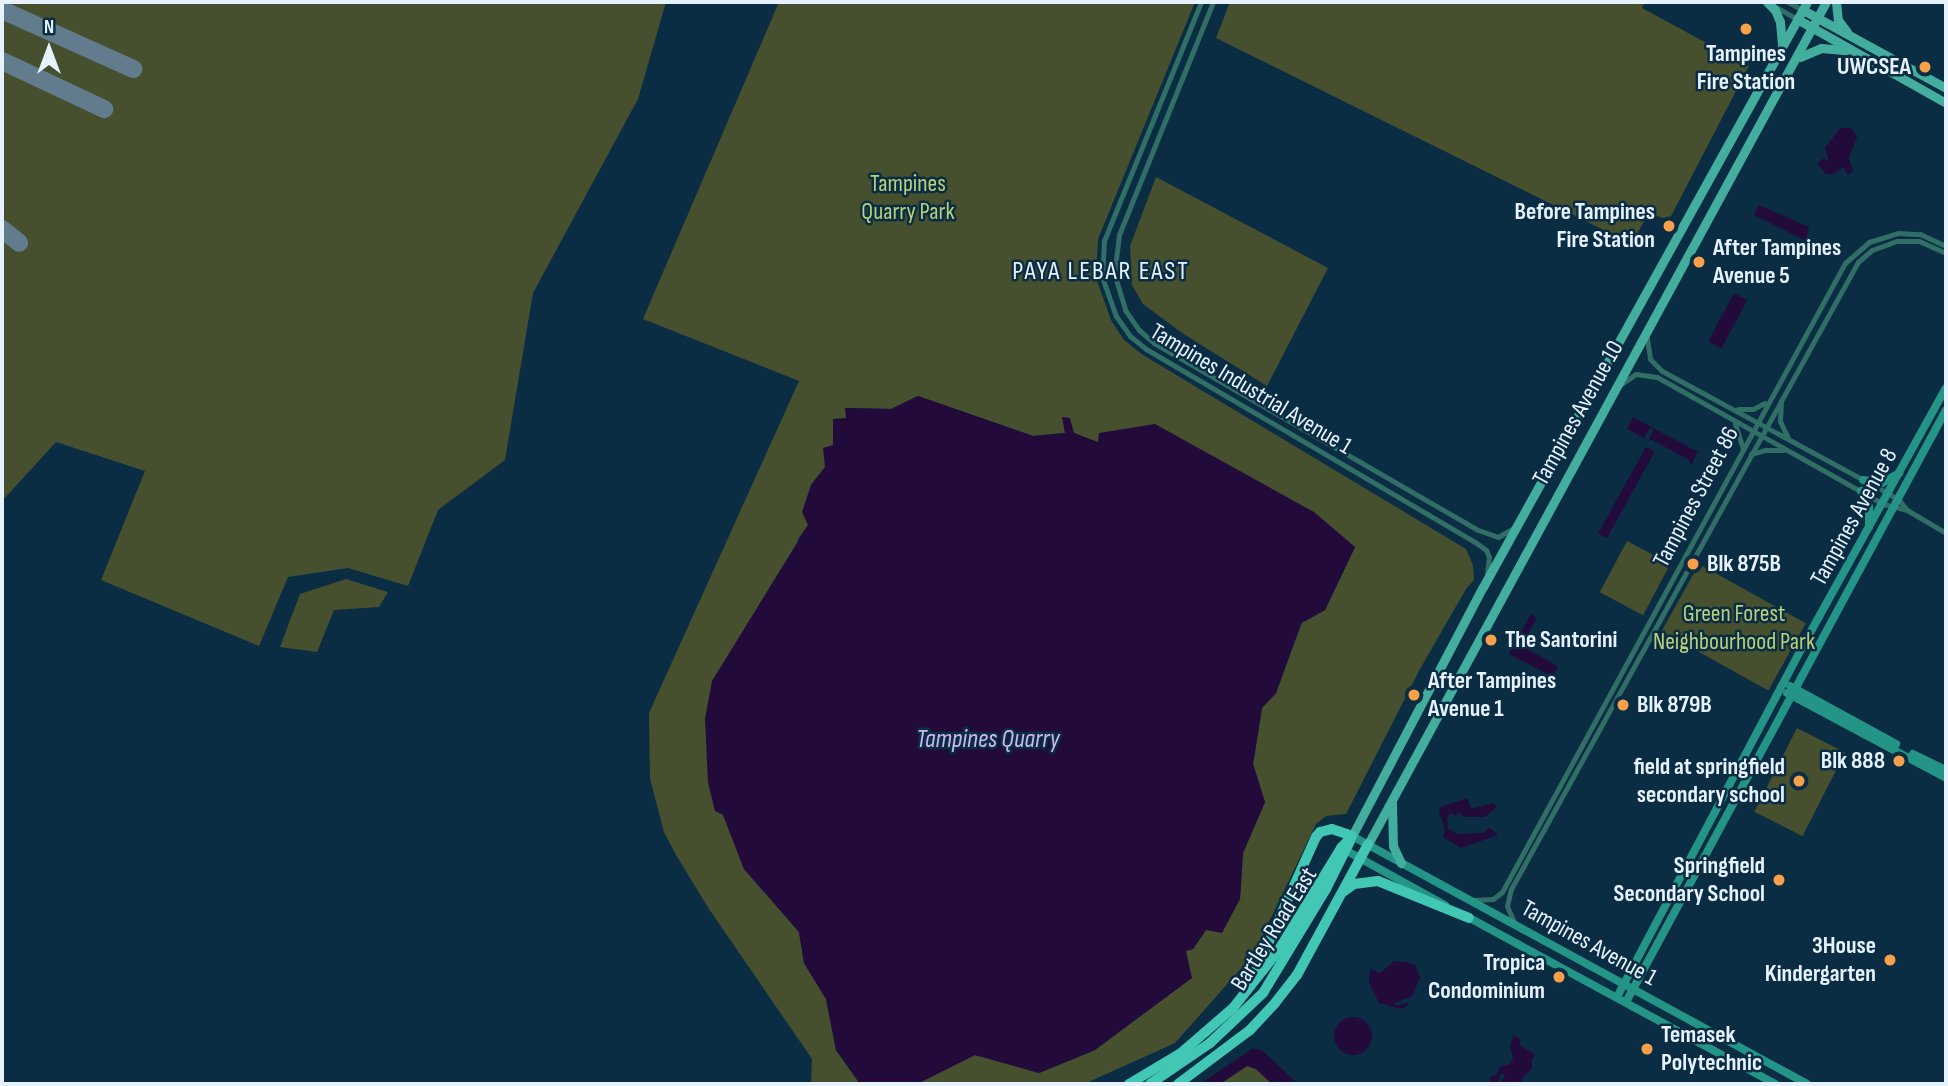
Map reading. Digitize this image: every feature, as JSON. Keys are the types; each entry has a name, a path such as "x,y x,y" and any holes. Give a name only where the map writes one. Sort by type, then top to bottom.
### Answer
{"highway":[{"path":"1129,1084 1181,1053 1203,1036 1254,985 1341,848 1352,836 1332,829 1320,832 1316,837 1259,967 1203,1036"},
{"name":"Bartley Road East","path":"1150,1084 1210,1043 1262,993 1347,851 1352,836"},
{"name":"Bartley Road East","path":"1178,1084 1250,1030 1275,1003 1297,975 1337,896 1368,844"},
{"path":"1337,896 1354,884 1378,881 1469,918"}],"main road":[{"path":"1767,2 1775,9 1780,22 1782,46"},
{"name":"Tampines Avenue 10","path":"1368,844 1612,391 1826,2"},
{"path":"1836,2 1838,20 1851,35"},
{"name":"Tampines Avenue 10","path":"1352,836 1483,587 1805,6"},
{"path":"1805,6 1818,18 1946,89"},
{"path":"1797,19 1946,103"},
{"path":"1796,60 1805,52 1821,48 1855,52"},
{"path":"1391,802 1393,846 1401,863"}],"street":[{"name":"Tampines Industrial Avenue 1","path":"1201,2 1104,241 1102,277 1107,298 1130,336 1146,349 1486,550 1489,566 1483,587"},
{"name":"Tampines Industrial Avenue 1","path":"1213,2 1119,235 1114,272 1125,310 1139,330 1154,343 1487,535 1504,536 1518,524"},
{"path":"1767,2 1797,19"},
{"path":"1788,2 1805,6"},
{"name":"Tampines Street 86","path":"1470,900 1493,899 1502,892 1845,262 1858,248 1878,238 1909,232 1946,246"},
{"name":"Tampines Street 86","path":"1518,927 1507,906 1511,889 1840,289 1858,262 1884,244 1908,240 1930,245 1946,253"},
{"path":"1646,330 1650,359 1662,371 1889,494 1899,500 1907,510 1946,533"},
{"path":"1612,391 1631,377 1649,374 1883,504 1894,509 1907,510"},
{"name":"Tampines Avenue 8","path":"1617,997 1667,898 1946,388"},
{"path":"1783,395 1780,421 1790,440"},
{"path":"1735,409 1753,408 1768,401"},
{"name":"Tampines Avenue 8","path":"1626,1002 1946,410"},
{"path":"1734,421 1743,449"},
{"path":"1751,454 1772,449 1789,452"},
{"path":"1863,480 1882,482 1901,472"},
{"path":"1861,491 1870,512 1869,530"},
{"path":"1783,687 1946,771"},
{"path":"1793,692 1946,778"},
{"name":"Tampines Avenue 1","path":"1352,836 1807,1084"},
{"name":"Tampines Avenue 1","path":"1347,851 1775,1084"},
{"path":"1667,898 1677,904"},
{"path":"1574,974 1580,970 1580,962"},
{"path":"1756,1075 1761,1072 1763,1061"}],"green space":[{"path":"2,2 666,2 638,99 533,293 505,460 438,510 408,586 348,568 288,577 259,646 101,580 145,471 56,442 2,501"},
{"name":"Tampines Quarry Park","path":"779,2 1195,2 1098,239 1096,278 1111,320 1124,340 1143,355 1466,549 1473,565 1474,580 1466,589 1420,669 1346,814 1326,816 1316,824 1253,955 1175,1043 1084,1084 917,1084 975,1055 1039,1073 1095,1050 1128,1023 1186,957 1186,951 1193,949 1206,930 1230,916 1240,899 1243,853 1265,802 1253,764 1262,708 1276,693 1302,623 1325,610 1355,547 1074,433 1063,417 1065,433 1033,436 918,396 891,409 846,408 846,418 825,467 811,485 808,525 798,539 723,814 744,869 799,932 804,963 826,999 836,1050 860,1084 811,1084 812,1059 709,909 676,855 664,832 650,779 649,713 799,381 643,319"},
{"path":"1230,2 1645,2 1642,8 1749,66 1669,220 1648,213 1632,244 1216,38"},
{"path":"1156,177 1328,268 1267,386 1182,333 1143,304 1132,285 1130,246"},
{"path":"1627,541 1670,564 1643,615 1600,592"},
{"name":"Green Forest Neighbourhood Park","path":"1699,564 1806,623 1768,690 1662,631"},
{"path":"346,579 388,592 379,607 334,610 317,652 280,647 300,594"},
{"name":"field at springfield secondary school","path":"1797,728 1845,753 1802,836 1754,812"},
{"path":"1247,1066 1256,1069 1272,1084 1220,1084"}],"water":[{"path":"1840,128 1851,128 1857,137 1849,158 1853,171 1848,175 1843,167 1834,174 1826,174 1817,164 1824,158 1829,162 1825,148"},
{"path":"1759,205 1809,227 1806,241 1754,215"},
{"path":"1734,293 1747,300 1721,349 1708,342"},
{"name":"Tampines Quarry","path":"918,396 1033,436 1065,433 1062,417 1070,418 1074,433 1098,442 1099,433 1155,424 1314,512 1355,547 1325,610 1301,623 1276,693 1262,708 1253,764 1265,802 1243,853 1240,899 1222,933 1206,930 1193,949 1186,951 1192,978 1095,1050 1039,1073 975,1055 917,1084 860,1084 836,1050 826,999 804,963 799,932 744,869 723,815 715,811 708,783 705,719 712,681 808,525 802,512 811,485 825,467 823,448 833,445 833,419 846,418 845,408 891,409"},
{"path":"1633,417 1698,452 1691,465 1689,460 1652,440 1648,441 1654,429 1650,428 1644,438 1627,429"},
{"path":"1646,447 1655,452 1607,538 1598,534"},
{"path":"1531,614 1537,618 1521,646 1558,666 1553,677 1509,654"},
{"path":"1468,798 1471,809 1494,803 1497,807 1485,817 1464,817 1458,812 1456,816 1450,813 1447,819 1448,829 1457,834 1484,833 1489,827 1498,835 1461,848 1443,837 1445,830 1439,811 1440,807"},
{"path":"1394,961 1416,966 1420,978 1412,996 1395,1003 1395,1006 1407,1003 1408,1006 1400,1009 1379,1003 1369,983 1370,969 1380,973"},
{"path":"1353,1017 1367,1022 1372,1036 1367,1050 1353,1055 1339,1050 1334,1036 1339,1022"},
{"path":"1514,1035 1520,1039 1520,1045 1536,1055 1532,1059 1532,1069 1523,1077 1521,1084 1500,1084 1505,1075 1501,1073 1498,1083 1491,1084 1490,1077 1497,1074 1500,1067 1509,1064 1513,1058 1510,1045"},
{"path":"1253,1048 1263,1051 1298,1084 1272,1084 1256,1069 1247,1066 1220,1084 1200,1084"}],"taxiway":[{"path":"2,10 133,69"},
{"path":"2,61 104,109"},
{"path":"2,229 19,243"}],"place":[{"name":"Tampines Fire Station","path":"1746,29"},
{"name":"UWCSEA","path":"1925,67"},
{"name":"Before Tampines Fire Station","path":"1669,226"},
{"name":"After Tampines Avenue 5","path":"1699,262"},
{"name":"Blk 875B","path":"1693,564"},
{"name":"The Santorini","path":"1491,640"},
{"name":"After Tampines Avenue 1","path":"1414,695"},
{"name":"Blk 879B","path":"1623,705"},
{"name":"Blk 888","path":"1899,761"},
{"name":"field at springfield secondary school","path":"1799,781"},
{"name":"Springfield Secondary School","path":"1779,880"},
{"name":"3House Kindergarten","path":"1890,960"},
{"name":"Tropica Condominium","path":"1559,977"},
{"name":"Temasek Polytechnic","path":"1647,1049"}],"district":[{"name":"PAYA LEBAR EAST","path":"1101,272"}]}
